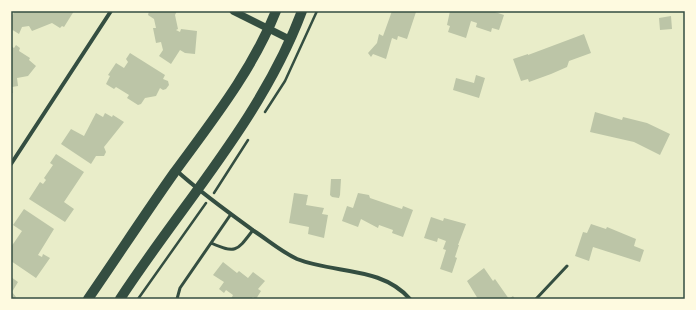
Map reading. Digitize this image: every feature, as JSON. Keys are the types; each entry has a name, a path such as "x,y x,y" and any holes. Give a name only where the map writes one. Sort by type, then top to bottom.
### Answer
{"main road":[{"path":"88,299 248,69 269,29 276,11"},
{"path":"120,299 145,260 198,190 253,109 291,40 302,11"}],"street":[{"path":"11,164 111,11"},
{"path":"233,11 291,40"},
{"path":"176,171 198,190 253,230 297,259 383,278 402,290 410,299"}],"lane":[{"path":"177,299 180,288 232,214"},
{"path":"211,243 227,250 234,251 239,248 253,230"},
{"path":"536,299 567,266"}],"building":[{"path":"15,11 74,11 64,27 62,26 60,28 52,23 32,31 29,26 22,27 19,34 11,29 11,17"},
{"path":"149,11 177,11 175,15 178,29 176,30 180,32 181,29 197,31 195,54 185,53 180,50 171,64 159,56 163,50 161,42 156,43 153,28 156,28 154,19 148,15"},
{"path":"392,11 416,12 407,39 398,36 397,40 392,38 386,59 373,54 371,57 368,53 377,43 379,34 383,36"},
{"path":"450,11 492,11 504,15 499,30 492,28 491,32 476,27 477,23 471,21 466,38 448,32 450,26 447,25"},
{"path":"671,16 672,29 660,30 659,18"},
{"path":"584,34 591,53 569,61 567,67 551,74 529,82 528,79 521,81 513,59 528,55"},
{"path":"16,45 20,48 19,51 30,58 29,60 36,66 28,76 17,78 18,86 12,87 13,93 11,93 11,46 14,48"},
{"path":"130,53 165,75 163,79 168,81 169,85 163,90 160,88 156,96 145,98 141,104 138,105 127,98 129,95 116,87 114,89 106,84 110,76 108,75 116,63 124,68 128,62 126,59"},
{"path":"476,75 485,78 479,98 453,90 456,78 474,83"},
{"path":"595,112 622,120 623,117 647,123 670,134 660,155 634,142 590,132"},
{"path":"96,113 103,117 105,113 112,117 113,115 124,122 104,147 106,152 104,156 96,156 91,164 61,144 71,129 84,136"},
{"path":"56,154 84,172 64,202 74,209 65,222 29,199 40,182 43,184 46,180 44,178 53,165 50,163"},
{"path":"331,179 341,179 339,198 332,197 330,195"},
{"path":"294,193 308,195 306,205 324,208 322,214 328,215 324,238 308,234 309,227 289,223"},
{"path":"358,193 369,195 370,198 402,209 403,206 413,210 403,237 392,233 393,230 379,225 378,228 361,219 358,227 342,221 347,206 353,208"},
{"path":"24,209 54,229 38,255 42,257 43,254 50,258 36,278 11,261 11,247 22,231 13,225"},
{"path":"431,217 443,221 444,218 466,224 458,245 455,257 457,258 452,273 440,269 446,250 443,249 446,241 438,238 437,242 424,238"},
{"path":"591,224 606,229 607,227 636,239 634,246 644,250 640,262 593,247 589,261 575,256 583,232 587,233"},
{"path":"223,262 237,273 239,271 248,278 253,272 265,281 258,289 261,291 256,299 253,297 251,299 231,299 233,295 226,290 224,293 219,289 224,282 213,275"},
{"path":"484,268 493,281 495,279 509,299 478,299 467,281"},
{"path":"11,277 18,282 12,292 16,297 14,299 11,299"}]}
